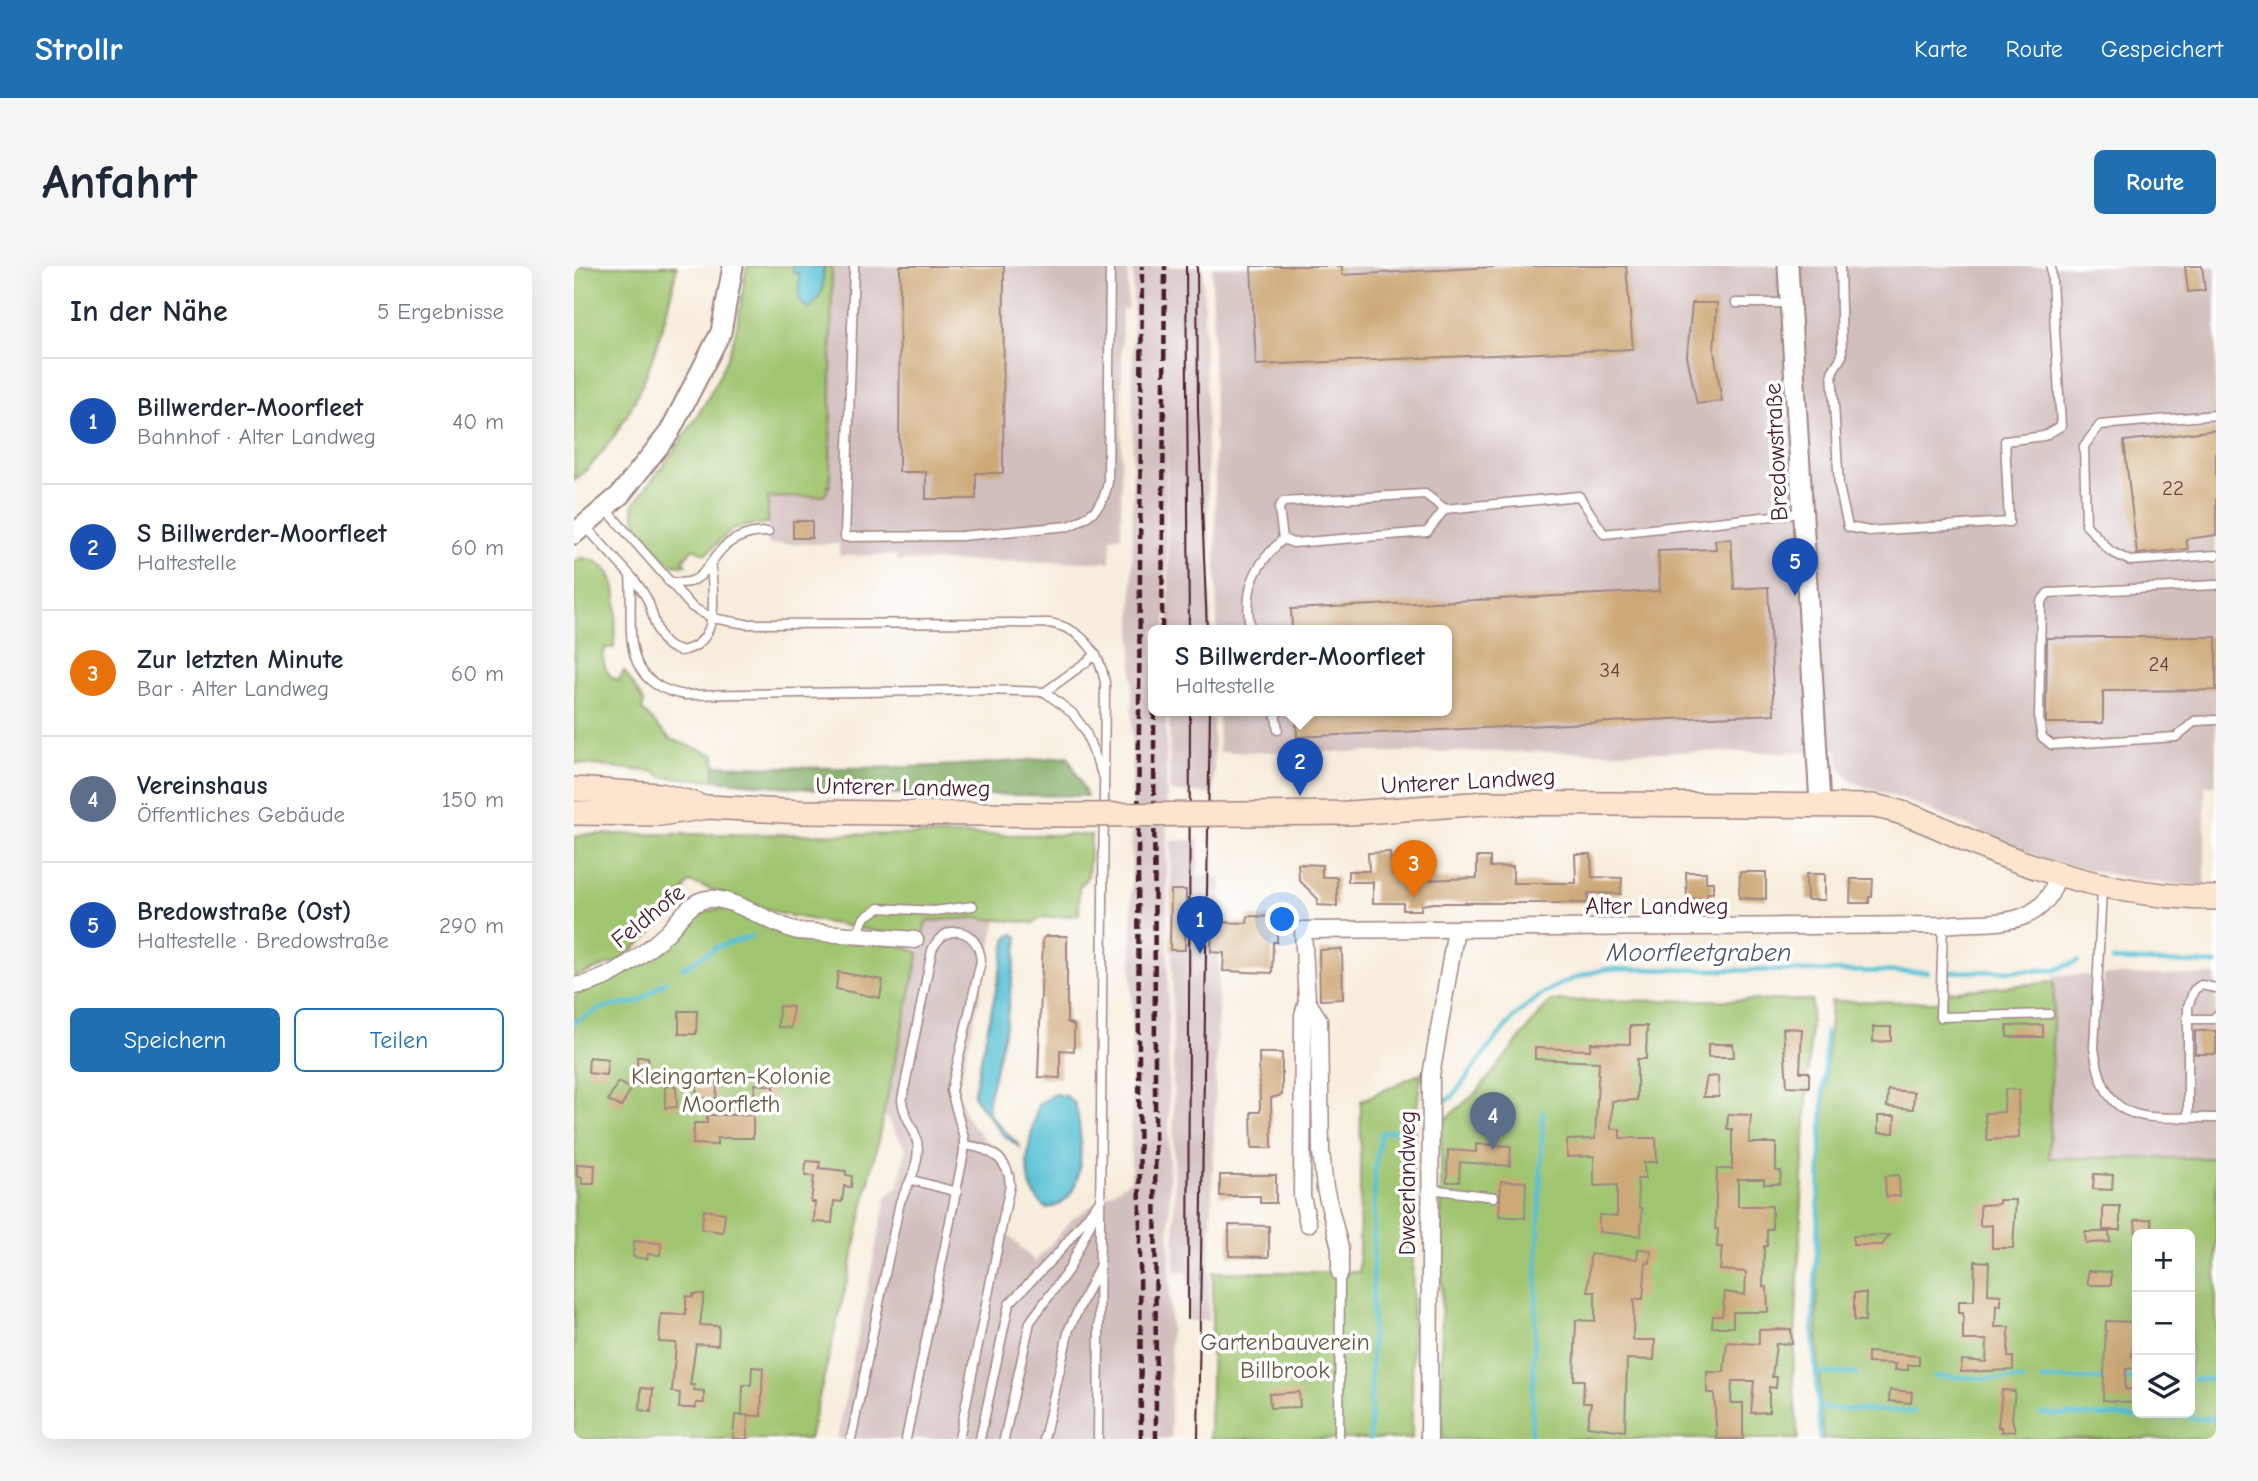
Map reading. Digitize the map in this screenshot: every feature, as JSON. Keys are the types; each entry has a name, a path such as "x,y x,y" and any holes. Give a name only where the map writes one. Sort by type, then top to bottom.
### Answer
{"main road":[{"name":"Unterer Landweg","path":"574,789 660,795 708,807 803,812 1070,815 1349,813 1485,803 1873,806 1905,812 2000,855 2057,875 2102,886 2184,898 2216,898"},
{"name":"Unterer Landweg","path":"574,813 660,814 708,807"}],"street":[{"path":"580,530 606,509 669,433 722,332 733,266"},
{"name":"Bredowstraße","path":"1788,266 1820,804"},
{"name":"Alter Landweg","path":"1308,1224 1302,1196 1303,1015 1307,1001 1303,930 1943,925 2030,916 2049,899 2057,875"},
{"name":"Feldhofe","path":"574,986 588,982 636,957 664,935 694,904 707,899 725,902 781,927 915,940"},
{"name":"Dweerlandweg","path":"1429,1439 1431,1076 1456,929"},
{"name":"Alter Landweg","path":"1307,1001 1320,1020 1321,1152 1325,1188 1340,1248 1339,1273"}],"lane":[{"path":"855,266 845,537 961,536 1069,526 1098,509 1106,497 1108,482 1110,266"},
{"path":"1840,266 1842,356 1832,372 1839,486 1848,527 1869,531 2009,522 2005,441 2044,436 2061,426 2051,266"},
{"path":"1735,303 1791,302"},
{"path":"2216,415 2100,425 2084,446 2087,525 2110,551 2130,561 2216,555"},
{"path":"1283,539 1279,508 1283,502 1425,494 1445,509 1578,496 1604,534 1804,513"},
{"path":"606,509 692,607 712,618 746,624 1049,623 1073,630 1096,654 1105,683 1097,1436"},
{"path":"1283,539 1293,543 1427,532 1445,509"},
{"path":"580,530 630,575 645,595 660,638 673,649 687,650 699,644 707,635 712,618 710,568"},
{"path":"667,581 689,581 710,568 720,551 730,542 749,534 768,532"},
{"path":"1249,625 1246,604 1253,578 1262,559 1283,539"},
{"path":"630,575 630,627 635,658 648,679 674,693 1045,692 1096,654"},
{"path":"2216,585 2048,593 2041,602 2039,720 2042,737 2052,745 2176,737 2195,720 2216,720"},
{"path":"1045,692 1072,713 1085,730 1103,779"},
{"path":"1276,716 1278,730"},
{"path":"2102,886 2094,1048 2102,1084 2117,1106 2133,1114 2148,1118 2216,1118"},
{"path":"856,936 864,918 879,908 934,911 973,906"},
{"path":"1943,925 1940,1017 2049,1014"},
{"path":"851,1439 900,1202 912,1180 918,1144 902,1109 903,1087 932,950 939,939 954,930 968,933 974,939 981,961 951,1091 965,1145 906,1439"},
{"path":"2188,1117 2187,1019 2194,990 2201,985 2216,988"},
{"path":"2187,1019 2213,1019 2216,1016"},
{"path":"958,1439 1010,1185 1008,1169 999,1157 979,1147 965,1145"},
{"path":"912,1180 957,1192"},
{"path":"1430,1189 1494,1197"},
{"path":"980,1439 1009,1304 1059,1252 1101,1199"},
{"path":"1004,1439 1030,1322 1069,1269 1101,1199"},
{"path":"1044,1439 1069,1329 1100,1264"},
{"path":"1339,1273 1339,1439"}],"shaded area":[{"path":"832,266 1128,266 1128,309 1122,309 1121,536 1111,538 1110,562 897,561 896,555 839,556 839,544 768,544 768,497 822,496 827,486"},
{"path":"1133,266 1203,266 1211,625 1169,625 1167,411 1166,625 1148,625 1148,716 1166,716 1171,1439 837,1439 886,1197 899,1186 906,1149 885,1116 926,921 997,920 957,1093 967,1118 984,1139 1002,1151 1019,1179 1008,1234 1035,1262 1073,1218 1131,1180"},
{"path":"1212,266 2216,266 2216,785 2205,786 2205,887 2144,881 2051,862 1921,806 1852,782 1839,766 1837,749 1796,752 1219,752 1218,716 1452,716 1452,625 1217,625"},
{"path":"1169,716 1213,716 1214,794 1170,792"},
{"path":"1199,840 1198,875 1222,878 1208,1321 1188,1321 1188,1273 1175,1271 1171,841"},
{"path":"2053,975 2089,975 2090,987 2103,988 2104,975 2216,975 2216,1158 2049,1158"}],"green space":[{"path":"574,266 677,266 663,324 643,382 614,436 574,481"},
{"path":"747,266 832,266 830,487 827,486 827,493 822,496 768,498 768,523 734,528 706,554 693,548 683,560 687,565 672,564 640,528 634,503 678,446 715,385 736,332"},
{"path":"583,558 598,562 607,570 616,594 614,648 605,648 604,653 607,671 618,681 624,671 644,702 642,710 670,739 715,755 714,780 662,777 656,772 574,763 574,561"},
{"path":"1068,756 1087,796 854,793 714,780 715,765 892,767 981,764"},
{"path":"588,834 1091,835 1088,876 1079,887 1079,915 1041,918 1034,923 978,918 926,921 922,940 782,914 690,882 648,937 619,961 574,977 574,837"},
{"name":"Kleingarten-Kolonie Moorfleth","path":"724,908 791,937 895,944 919,952 849,1273 809,1439 574,1439 574,996 629,970 697,916"},
{"path":"2054,982 2049,1158 2216,1158 2216,1439 1823,1439 1817,1330 1818,1220 1831,1001 1945,1002 1945,992"},
{"path":"1812,1000 1793,1377 1798,1439 1442,1439 1441,1123 1477,1092 1550,1001"},
{"name":"Gartenbauverein Billbrook","path":"1421,1073 1413,1146 1412,1439 1210,1439 1213,1272 1359,1272 1361,1101"}],"water":[{"path":"793,266 824,266 822,292 809,310 799,300 799,273 793,273"},
{"path":"1014,934 1018,937 1006,1024 988,1100 989,1114 1021,1148 1002,1134 973,1096 1007,938"},
{"path":"1054,1094 1066,1096 1075,1104 1080,1132 1080,1166 1070,1195 1060,1204 1046,1208 1036,1198 1031,1186 1027,1160 1038,1105"}],"building":[{"path":"900,266 1004,266 1003,473 976,473 976,499 926,499 926,472 899,472"},
{"path":"1251,266 1342,266 1342,275 1514,266 1626,266 1633,349 1256,365"},
{"path":"2185,266 2202,266 2205,290 2188,292"},
{"path":"1692,303 1717,303 1714,351 1722,401 1697,404 1687,356"},
{"path":"2216,430 2216,535 2186,539 2188,549 2137,554 2124,441"},
{"path":"793,521 812,521 812,538 793,538"},
{"path":"1731,539 1734,589 1768,587 1774,714 1297,737 1296,716 1452,716 1452,625 1292,625 1291,609 1660,591 1658,551 1716,549 1715,540"},
{"path":"2216,637 2216,690 2103,691 2103,723 2046,723 2047,638"},
{"path":"1390,852 1392,874 1421,874 1421,880 1477,878 1477,857 1490,857 1490,867 1513,866 1513,883 1576,883 1575,854 1591,854 1592,877 1622,878 1621,894 1588,893 1588,903 1434,903 1421,905 1421,910 1403,910 1403,903 1373,903 1373,882 1348,882 1348,871 1369,871 1368,853"},
{"path":"1298,864 1322,865 1322,877 1337,877 1337,906 1317,905 1318,899 1299,880"},
{"path":"1686,872 1706,872 1706,882 1713,882 1713,893 1707,893 1707,898 1687,899"},
{"path":"1740,872 1766,872 1766,899 1739,898"},
{"path":"1806,874 1825,874 1825,900 1807,900"},
{"path":"1851,879 1873,879 1869,903 1850,903"},
{"path":"1171,890 1186,890 1185,950 1170,950"},
{"path":"1248,916 1272,917 1273,931 1277,931 1277,942 1273,942 1272,973 1223,971 1224,953 1211,952 1212,922 1247,923"},
{"path":"1046,936 1067,936 1067,1022 1074,1025 1074,1051 1060,1050 1060,1078 1038,1077 1043,939"},
{"path":"1342,949 1343,999 1320,1000 1319,950"},
{"path":"838,972 883,980 880,998 836,989"},
{"path":"779,1006 793,1007 791,1028 778,1027"},
{"path":"679,1011 697,1011 696,1034 679,1034"},
{"path":"2043,1025 2043,1037 2007,1037 2007,1026"},
{"path":"1630,1026 1647,1026 1646,1059 1637,1059 1637,1100 1612,1101 1611,1129 1620,1129 1620,1138 1656,1138 1657,1162 1644,1162 1645,1179 1637,1179 1639,1208 1642,1208 1641,1236 1599,1232 1599,1215 1617,1216 1617,1185 1594,1186 1594,1156 1567,1157 1567,1140 1595,1139 1599,1062 1535,1059 1535,1048 1590,1050 1591,1043 1630,1044"},
{"path":"1873,1027 1891,1027 1891,1041 1873,1042"},
{"path":"1783,1028 1802,1029 1800,1072 1809,1072 1809,1087 1787,1086"},
{"path":"2195,1031 2216,1031 2216,1054 2195,1054"},
{"path":"1708,1044 1733,1044 1734,1057 1708,1057"},
{"path":"1259,1053 1282,1053 1282,1095 1271,1098 1272,1148 1252,1148 1251,1112 1260,1112"},
{"path":"589,1057 608,1059 606,1075 588,1073"},
{"path":"637,1057 648,1057 650,1079 638,1079"},
{"path":"698,1073 718,1074 716,1099 696,1098"},
{"path":"1718,1076 1719,1097 1703,1097 1707,1077"},
{"path":"618,1082 631,1089 621,1107 608,1100"},
{"path":"755,1084 774,1086 772,1113 753,1112"},
{"path":"665,1086 676,1086 677,1107 665,1108"},
{"path":"2005,1089 2020,1090 2019,1138 1987,1140 1985,1113 2004,1112"},
{"path":"1888,1090 1914,1092 1913,1109 1887,1107"},
{"path":"1728,1114 1751,1115 1749,1143 1776,1143 1776,1171 1781,1171 1780,1184 1764,1184 1764,1179 1738,1179 1738,1206 1772,1206 1772,1229 1767,1229 1767,1246 1764,1246 1763,1287 1767,1287 1768,1312 1733,1312 1733,1327 1712,1327 1713,1316 1722,1316 1725,1292 1745,1295 1746,1272 1720,1270 1722,1247 1717,1247 1718,1229 1715,1229 1717,1169 1732,1169 1732,1129 1727,1129"},
{"path":"707,1115 753,1115 753,1138 717,1138 717,1145 693,1144 694,1123 707,1123"},
{"path":"1878,1116 1895,1116 1894,1133 1878,1133"},
{"path":"1476,1144 1511,1146 1510,1166 1460,1162 1459,1182 1447,1182 1448,1150 1476,1152"},
{"path":"806,1161 820,1162 819,1168 846,1171 846,1175 852,1176 851,1187 844,1186 842,1202 834,1201 832,1223 814,1222 815,1202 811,1202 814,1176 805,1176"},
{"path":"577,1164 595,1165 594,1184 582,1184 582,1177 577,1177"},
{"path":"2094,1174 2113,1175 2112,1190 2093,1189"},
{"path":"1220,1175 1276,1175 1276,1203 1260,1203 1260,1196 1220,1196"},
{"path":"1899,1175 1900,1196 1886,1197 1885,1176"},
{"path":"1501,1181 1526,1182 1525,1218 1499,1216"},
{"path":"1999,1200 2016,1200 2013,1248 1992,1248 1992,1225 1980,1226 1980,1205 1999,1204"},
{"path":"2103,1206 2120,1206 2120,1230 2103,1230"},
{"path":"704,1210 725,1213 723,1232 701,1229"},
{"path":"2151,1219 2152,1229 2136,1229 2135,1220"},
{"path":"1229,1225 1269,1226 1269,1257 1229,1256"},
{"path":"2085,1232 2109,1232 2110,1242 2086,1243"},
{"path":"1890,1235 1882,1245 1853,1245 1853,1236"},
{"path":"634,1241 661,1243 660,1255 648,1254 647,1259 633,1257"},
{"path":"1638,1249 1651,1250 1650,1263 1646,1262 1643,1299 1634,1299 1633,1340 1655,1340 1654,1360 1627,1359 1625,1431 1587,1426 1591,1403 1583,1403 1584,1380 1574,1380 1576,1320 1595,1321 1595,1292 1588,1292 1590,1254 1637,1259"},
{"path":"1975,1261 1989,1262 1988,1294 2001,1295 2001,1306 1996,1305 1995,1327 2009,1327 2008,1357 2013,1357 2013,1370 1961,1372 1962,1360 1986,1362 1987,1340 1963,1340 1963,1313 1959,1313 1959,1301 1974,1301"},
{"path":"2088,1271 2111,1272 2111,1285 2088,1285"},
{"path":"1854,1293 1866,1293 1865,1321 1854,1321"},
{"path":"693,1294 704,1294 700,1325 719,1326 718,1345 696,1344 690,1385 694,1385 694,1390 704,1391 704,1403 696,1403 696,1408 679,1408 680,1393 672,1392 676,1343 659,1342 661,1314 686,1315 686,1296 693,1297"},
{"path":"2106,1321 2132,1322 2132,1368 2126,1369 2125,1389 2132,1390 2132,1403 2103,1400"},
{"path":"1791,1329 1792,1343 1776,1344 1772,1377 1777,1377 1776,1388 1769,1387 1769,1412 1751,1413 1754,1381 1732,1381 1731,1403 1743,1403 1743,1439 1717,1439 1714,1393 1707,1393 1707,1372 1724,1372 1727,1342 1759,1344 1759,1330"},
{"path":"1868,1352 1919,1356 1919,1365 1908,1365 1908,1370 1895,1370 1896,1364 1868,1363"},
{"path":"752,1367 763,1368 761,1416 742,1415 743,1385 751,1385"},
{"path":"641,1388 653,1389 651,1412 640,1410"},
{"path":"1890,1390 1912,1392 1911,1403 1889,1401"},
{"path":"2002,1390 2015,1391 2012,1418 2015,1431 2001,1432 2001,1427 1998,1427"},
{"path":"1299,1392 1300,1407 1270,1408 1269,1394"},
{"path":"735,1415 748,1415 747,1439 733,1439"}],"waterway":[{"path":"683,968 717,947 752,936"},
{"path":"2112,960 2216,964"},
{"path":"1949,972 2055,970 2078,961"},
{"name":"Moorfleetgraben","path":"1441,1103 1452,1097 1500,1033 1533,1001 1578,977 1607,969 1928,972"},
{"path":"574,1023 601,1008 638,1002 666,981"},
{"path":"1820,1439 1813,1329 1826,1032"},
{"path":"1531,1439 1543,1112"},
{"path":"1370,1439 1375,1167 1381,1133 1404,1129 1416,1119"},
{"path":"1816,1373 1857,1374"},
{"path":"1934,1376 2024,1380"},
{"path":"2043,1380 2108,1379"},
{"path":"2121,1379 2132,1379"},
{"path":"2195,1379 2216,1379"},
{"path":"1819,1408 1915,1412"},
{"path":"2041,1414 2132,1417"},
{"path":"2188,1418 2216,1419"}],"tram line":[{"path":"1186,266 1189,625"},
{"path":"1197,266 1198,410 1207,625"},
{"path":"1188,1319 1190,716"},
{"path":"1198,1439 1210,716"}],"railway":[{"path":"1141,1439 1138,863 1142,266"},
{"path":"1162,625 1165,266"},
{"path":"1154,716 1156,1439"}],"place":[{"name":"Bredowstraße (Ost)","path":"1795,596"},
{"name":"S Billwerder-Moorfleet","path":"1300,796"},
{"name":"Zur letzten Minute","path":"1414,898"},
{"name":"Billwerder-Moorfleet","path":"1200,954"},
{"name":"Vereinshaus","path":"1493,1150"}]}
